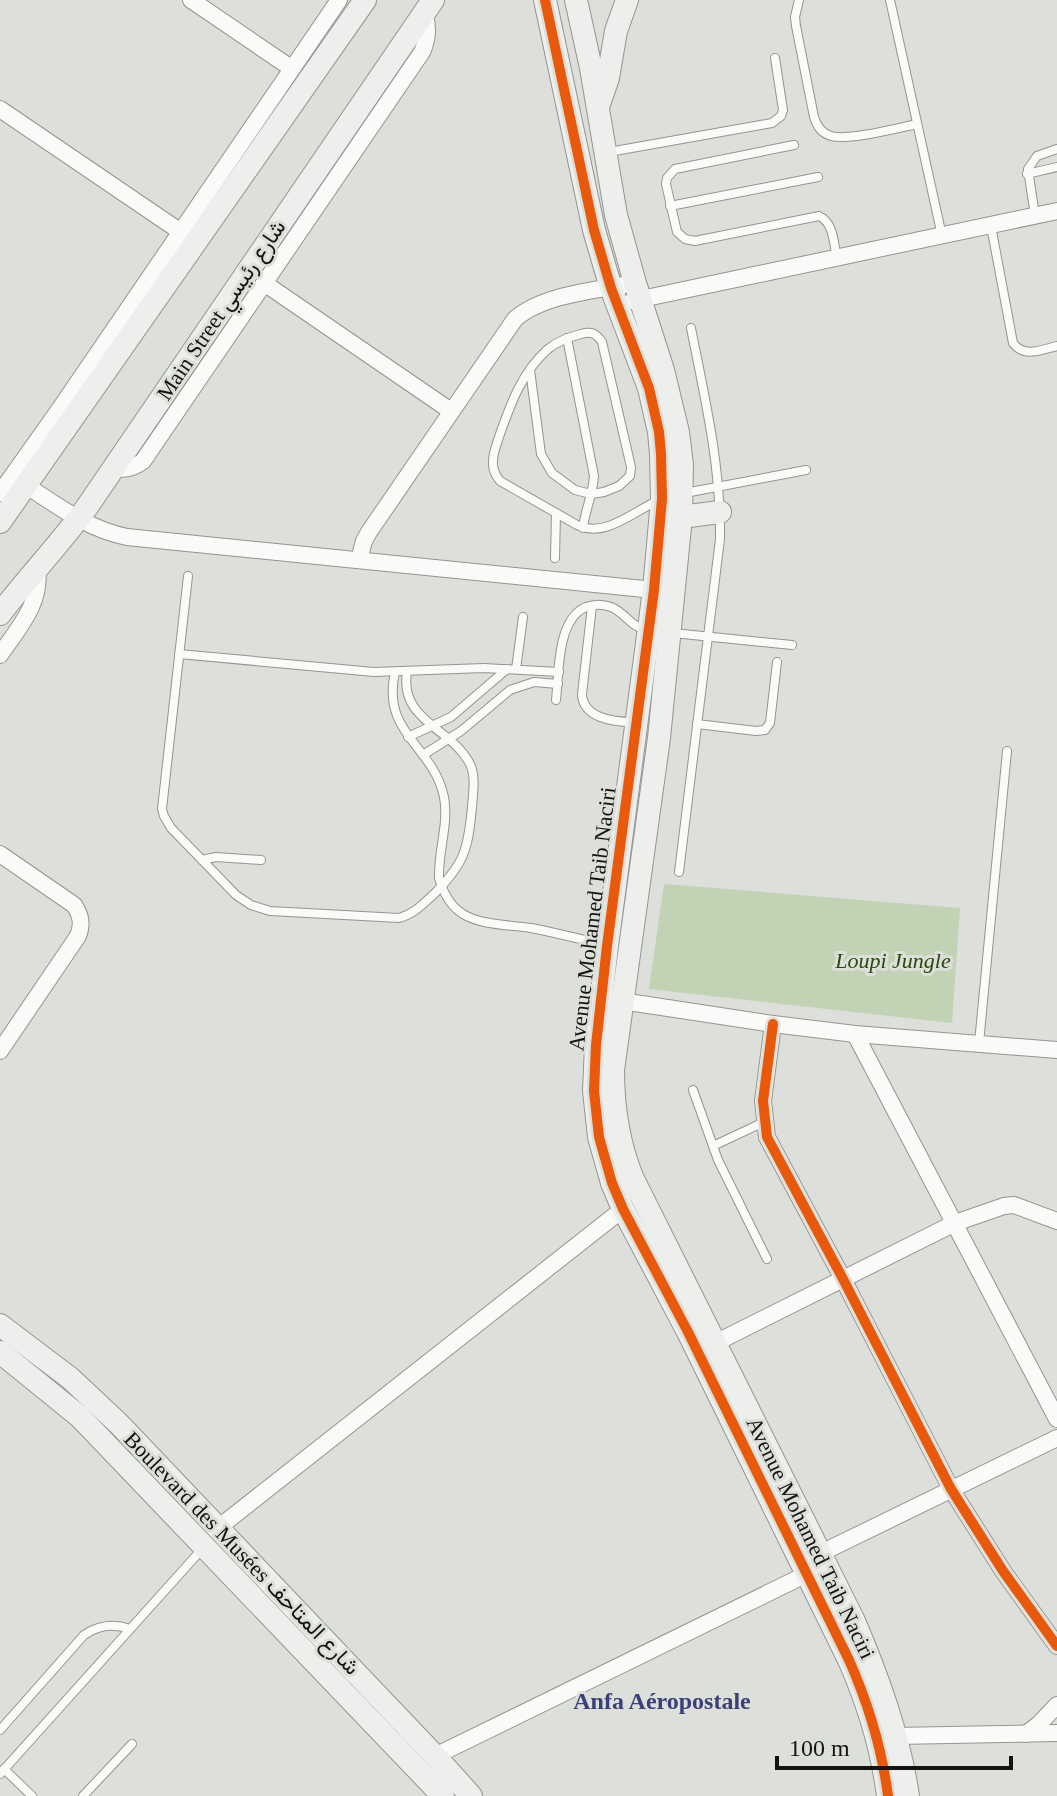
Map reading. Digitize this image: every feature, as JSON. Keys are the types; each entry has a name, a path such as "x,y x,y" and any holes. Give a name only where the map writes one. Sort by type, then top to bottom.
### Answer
{"street":[{"path":"191,0 291,68"},
{"path":"0,493 339,0"},
{"path":"0,522 365,0"},
{"name":"Avenue Mohamed Taib Naciri","path":"545,0 590,216 649,388 661,454 681,517 638,722 607,946 617,1126 624,1159 633,1179 868,1652 895,1736 908,1796"},
{"name":"Avenue Mohamed Taib Naciri","path":"576,0 616,215 663,370 678,432 682,465 672,496 654,590 659,632 659,738 612,1000 594,1068 595,1114 604,1160 623,1209 688,1332 859,1683 876,1734 888,1796"},
{"path":"597,109 627,0"},
{"path":"114,467 126,469 143,461 422,52 427,37 428,7"},
{"name":"Main Street شارع رئيسي","path":"0,614 78,520 428,7"},
{"path":"0,109 181,232"},
{"path":"359,560 369,532 507,327 523,311 544,301 615,296 837,257 1057,211"},
{"path":"264,283 451,411"},
{"path":"27,486 78,520 111,534 127,537 654,590"},
{"path":"681,517 720,512"},
{"path":"0,655 33,605 38,587 37,568"},
{"path":"0,854 74,905 81,923 74,942 0,1051"},
{"path":"612,1000 855,1034 1057,1050"},
{"path":"773,1024 763,1101 767,1137 951,1489 1003,1571 1057,1646"},
{"path":"855,1034 1057,1419"},
{"path":"715,1343 955,1223 1009,1205 1057,1221"},
{"path":"211,1537 623,1209"},
{"name":"Boulevard des Musées شارع المتاحف","path":"0,1325 43,1356 95,1401 211,1537 443,1796"},
{"name":"Boulevard des Musées شارع المتاحف","path":"0,1352 55,1395 211,1537 435,1756 471,1796"},
{"path":"821,1553 1057,1438"},
{"path":"435,1756 807,1574"},
{"path":"1026,1734 1057,1705"},
{"path":"895,1736 1057,1733"}],"lane":[{"path":"799,0 796,26 814,117 819,128 828,136 844,137 917,124"},
{"path":"890,0 942,236"},
{"path":"604,153 772,123 783,110 775,58"},
{"path":"794,145 675,169 666,184 677,232 690,240 819,216 829,224 837,257"},
{"path":"1035,216 1027,174 1030,164 1037,156 1057,149"},
{"path":"1027,174 1057,167"},
{"path":"670,206 818,177"},
{"path":"991,226 1013,343 1023,352 1057,346"},
{"path":"679,872 718,565 720,512 716,456 691,328"},
{"path":"530,370 544,461 567,486 582,493 604,492 623,483 630,476 631,467 602,342 597,334 588,332 567,338 547,350 530,370 522,382 493,454 495,475 505,485 583,528 604,528 672,496 806,470"},
{"path":"567,338 594,476 583,528"},
{"path":"555,558 556,513"},
{"path":"188,576 162,809 171,828 202,860 243,901 260,909 399,918 415,911 455,871 465,852 470,831 474,778 468,761 422,718 410,702 406,687 407,672"},
{"path":"556,700 567,624 578,612 592,606 610,606 637,628 792,645"},
{"path":"592,606 582,694 584,705 603,717 638,722"},
{"path":"408,737 460,710 512,668 523,617"},
{"path":"179,654 353,671 512,668 559,672"},
{"path":"697,724 761,732 768,728 777,662"},
{"path":"395,672 393,706 402,728 435,772 444,796 445,822 439,869 441,886 456,909 471,918 607,946"},
{"path":"423,755 448,740 518,686 534,682 558,684"},
{"path":"979,1044 1007,751"},
{"path":"202,860 220,857 261,860"},
{"path":"693,1090 718,1160 767,1259"},
{"path":"713,1146 764,1122"},
{"path":"32,1796 2,1772 211,1537"},
{"path":"0,1730 84,1635 106,1625 130,1629"},
{"path":"83,1796 132,1744"}],"green space":[{"name":"Loupi Jungle","path":"664,884 960,908 952,1023 649,989"}],"cycle path":[{"path":"545,0 594,230 611,288 649,388 661,454 662,499 654,590 596,1045 594,1091 599,1137 623,1209 688,1332 849,1660 873,1726 888,1796"},
{"path":"773,1024 763,1101 767,1137 951,1489 1003,1571 1057,1646"}],"district":[{"name":"Anfa Aéropostale","path":"662,1701"}]}
